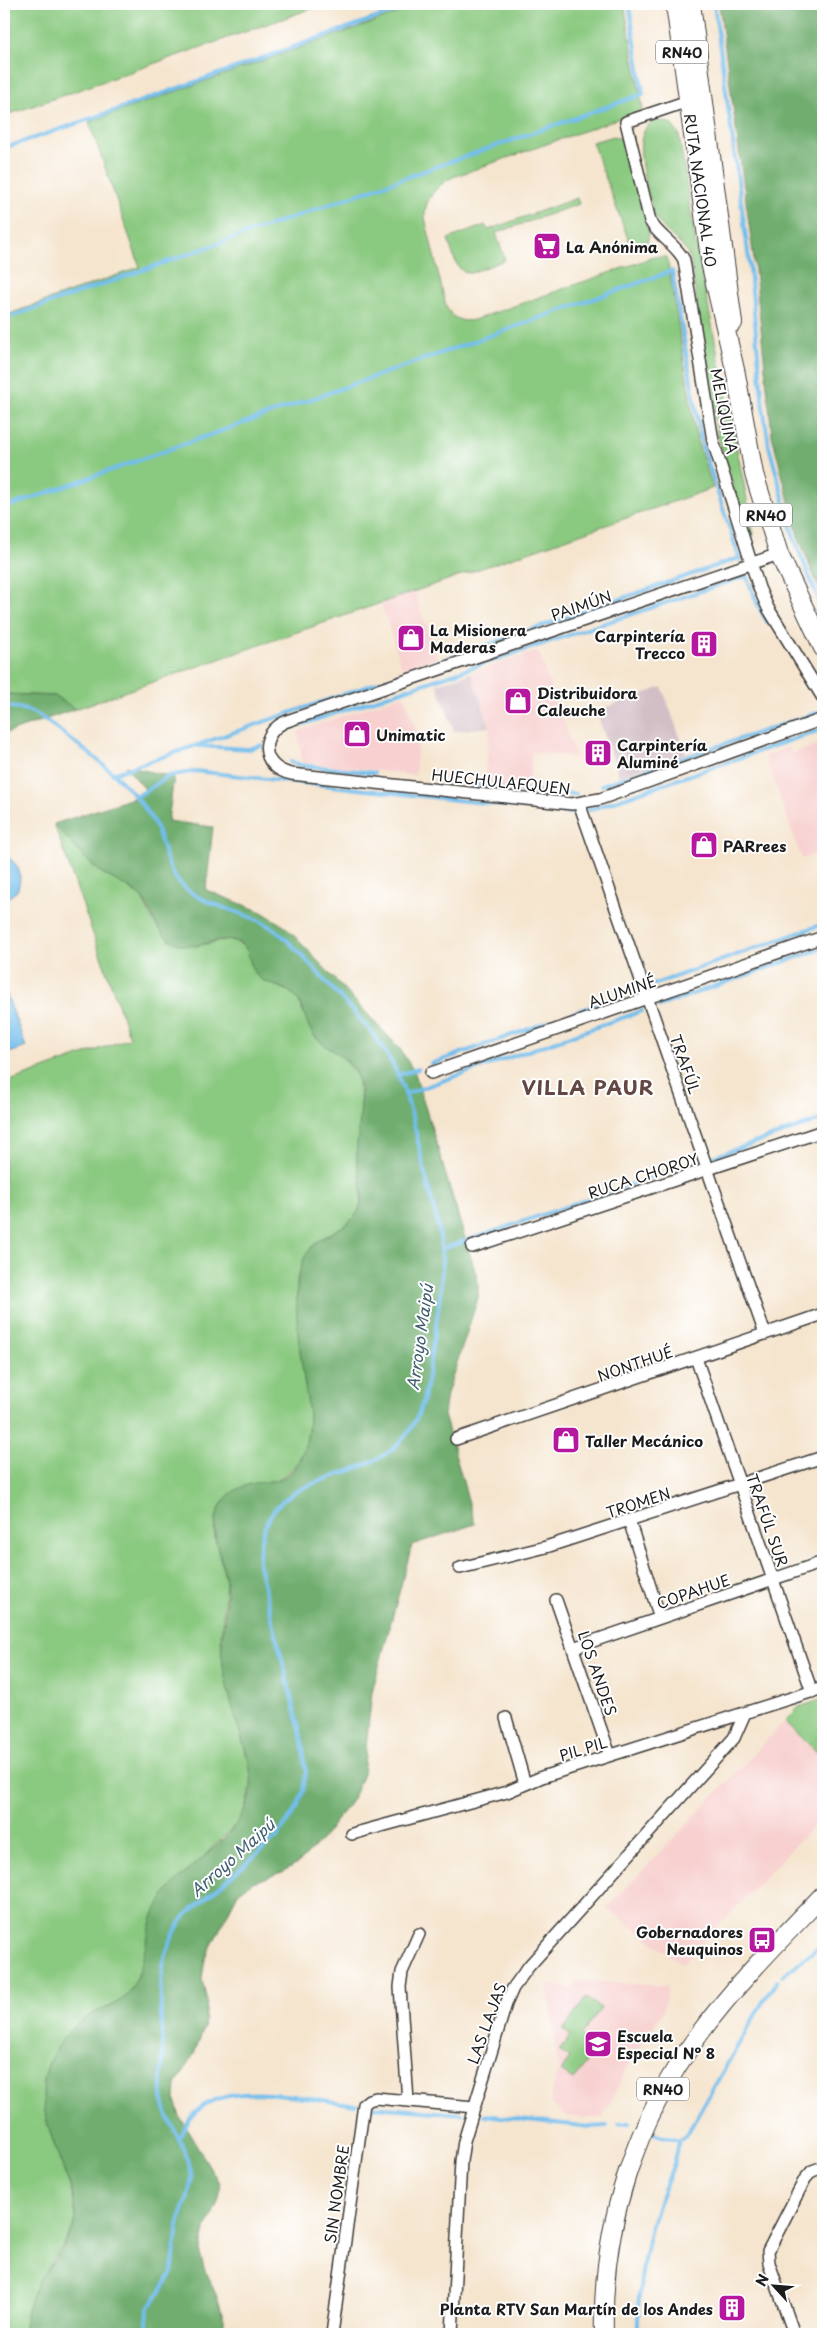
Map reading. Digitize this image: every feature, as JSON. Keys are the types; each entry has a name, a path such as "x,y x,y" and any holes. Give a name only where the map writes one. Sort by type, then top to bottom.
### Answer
{"main road":[{"name":"RUTA NACIONAL 40","path":"676,4 696,100 731,300 736,374 754,474 779,554 823,648"},
{"name":"RUTA NACIONAL 40","path":"691,4 696,100"},
{"name":"RN40","path":"605,2333 606,2286 616,2217 628,2171 650,2114 676,2067 708,2022 750,1973 823,1894"}],"street":[{"name":"MELIQUINA","path":"696,100 626,122 650,221 656,231 677,249 684,260 713,441 751,563 768,608 823,698"},
{"name":"PAIMÚN","path":"266,749 272,731 288,721 779,554"},
{"name":"HUECHULAFQUEN","path":"266,749 273,766 291,774 560,804 579,803 600,799 823,719"},
{"name":"TRAFÚL","path":"579,803 765,1334"},
{"name":"ALUMINÉ","path":"431,1073 823,937"},
{"name":"RUCA CHOROY","path":"472,1247 823,1131"},
{"name":"NONTHUÉ","path":"456,1439 823,1314"},
{"name":"TRAFÚL SUR","path":"696,1358 812,1692"},
{"name":"TROMEN","path":"460,1568 535,1551 823,1456"},
{"path":"628,1520 660,1618"},
{"name":"COPAHUE","path":"573,1648 823,1562"},
{"name":"LOS ANDES","path":"556,1600 610,1756"},
{"name":"PIL PIL","path":"352,1834 507,1792 525,1784 610,1756 823,1688"},
{"name":"LAS LAJAS","path":"452,2334 461,2160 474,2108 503,2012 518,1980 734,1738 745,1713"},
{"path":"506,1718 525,1784"},
{"path":"408,2101 400,1987 402,1972 419,1934"},
{"name":"SIN NOMBRE","path":"332,2334 363,2107 373,2098 474,2108"},
{"path":"794,2334 769,2263 768,2251 805,2179 812,2171 823,2168"}],"shaded area":[{"name":"La Misionera Maderas","path":"414,591 437,658 403,670 381,603"},
{"name":"Distribuidora Caleuche","path":"538,651 576,757 532,752 528,788 485,783 490,727 471,673"},
{"path":"471,673 490,727 454,731 437,684"},
{"path":"662,687 686,754 619,776 596,711"},
{"path":"404,695 418,735 415,775 302,762 298,731"},
{"path":"819,744 823,757 823,851 802,859 765,756 789,747 792,754"},
{"path":"785,1721 823,1758 823,1816 682,1964 607,1908"},
{"name":"Escuela Especial N° 8","path":"576,1981 668,1986 663,2012 629,2063 602,2119 567,2116 550,2103 558,2067 547,1984 572,1989"}],"green space":[{"path":"4,4 325,4 4,116"},
{"path":"424,4 624,4 643,110 453,177 433,193 425,211 425,218 446,306 457,319 465,321 474,320 654,257 667,257 697,441 713,488 75,709 55,696 4,694 4,316 140,267 89,122"},
{"path":"719,4 823,4 823,599 798,536 772,436 754,261"},
{"path":"656,120 670,123 679,134 696,245 754,534 752,538 748,537 718,437 690,258 681,245 656,219 644,176 641,162 642,136 647,126"},
{"path":"614,136 623,140 649,234 647,243 638,250 631,247 592,142"},
{"path":"577,198 579,204 496,233 505,260 471,273 466,273 462,270 455,261 448,239 485,225 488,230"},
{"path":"4,694 55,696 75,709 4,734"},
{"path":"125,766 174,777 168,821 213,827 206,890 262,912 287,928 400,1049 415,1073 478,1281 478,1298 447,1394 444,1415 475,1524 412,1545 372,1692 363,1774 353,1798 322,1839 302,1860 283,1872 253,1882 238,1893 205,1959 202,1979 207,2002 204,2028 194,2054 176,2085 175,2100 180,2117 220,2184 218,2200 204,2234 201,2254 205,2271 220,2306 224,2334 23,2334 32,2295 43,2274 67,2241 74,2222 75,2207 72,2194 45,2114 43,2098 47,2067 58,2046 76,2025 86,2017 117,2002 129,1992 136,1981 149,1931 159,1905 178,1880 226,1836 245,1809 250,1794 250,1767 229,1693 222,1657 226,1582 216,1543 216,1518 223,1503 233,1492 247,1485 282,1478 291,1472 301,1457 308,1431 309,1414 298,1331 297,1287 301,1268 307,1253 314,1245 348,1223 355,1216 360,1207 362,1196 357,1161 361,1101 358,1078 348,1062 313,1034 296,997 287,990 258,977 254,973 245,948 236,941 222,940 191,946 182,945 168,938 159,928 142,898 98,870 54,824 136,797 145,789"},
{"path":"54,824 99,871 123,884 142,898 156,926 196,946 230,939 244,946 249,952 252,966 262,980 289,991 297,998 314,1036 343,1057 357,1076 361,1104 357,1161 362,1187 360,1209 354,1218 346,1225 327,1235 297,1279 297,1308 309,1414 307,1436 302,1453 295,1465 272,1483 222,1504 214,1530 226,1582 221,1637 222,1657 229,1694 251,1770 252,1783 244,1811 237,1823 167,1893 137,1979 128,1994 124,1999 75,2027 58,2045 54,2053 44,2083 44,2098 49,2128 72,2193 75,2209 74,2223 64,2244 50,2263 38,2285 23,2334 4,2334 4,1083 130,1038"},
{"path":"823,1699 823,1758 785,1721 799,1707"},
{"path":"586,1998 601,2008 581,2036 596,2048 574,2080 561,2071 570,2058 559,2051 570,2035 563,2030"}],"water":[{"path":"4,856 17,866 20,880 17,891 4,901"},
{"path":"4,987 26,1047 4,1055"}],"waterway":[{"path":"4,148 416,4"},
{"path":"4,319 643,94 629,4"},
{"path":"714,4 749,260 763,406 769,446 794,538 823,611"},
{"path":"4,508 672,271 702,445 740,560"},
{"path":"113,774 739,558"},
{"path":"745,573 767,622"},
{"path":"280,734 291,728 746,576"},
{"name":"Arroyo Maipú","path":"4,706 37,714 105,766 127,787 146,810 154,823 170,868 178,881 200,898 255,919 279,933 298,951 377,1039 393,1064 408,1102 437,1220 442,1252 442,1277 427,1382 423,1402 410,1429 398,1445 369,1463 304,1487 286,1498 272,1513 262,1535 259,1565 302,1741 306,1773 303,1791 297,1808 277,1837 186,1915 176,1930 164,1961 161,1992 162,2097 166,2112 188,2159 192,2177 188,2197 178,2225 172,2273 148,2310 146,2334"},
{"path":"602,785 823,711"},
{"path":"589,810 823,729"},
{"path":"198,746 249,749 262,745"},
{"path":"291,762 300,765 374,773"},
{"path":"136,797 169,776 195,771 574,813"},
{"path":"447,781 456,783"},
{"path":"470,784 502,788"},
{"path":"519,790 576,794"},
{"path":"652,985 823,924"},
{"path":"659,1006 823,948"},
{"path":"431,1064 635,991"},
{"path":"405,1094 642,1011"},
{"path":"398,1075 418,1069"},
{"path":"711,1158 823,1119"},
{"path":"442,1249 697,1162"},
{"path":"782,1976 823,1944"},
{"path":"653,2133 678,2141 687,2134 764,2000 777,1981"},
{"path":"179,2140 189,2121 197,2111 212,2101 230,2096 274,2094 356,2105"},
{"path":"372,2107 462,2114"},
{"path":"484,2115 590,2127 607,2126"},
{"path":"619,2124 629,2123"},
{"path":"638,2334 640,2289 650,2231 676,2157 678,2141"}],"place":[{"name":"La Anónima","path":"547,246"},
{"name":"La Misionera Maderas","path":"411,638"},
{"name":"Carpintería Trecco","path":"704,644"},
{"name":"Distribuidora Caleuche","path":"518,701"},
{"name":"Unimatic","path":"357,734"},
{"name":"Carpintería Aluminé","path":"598,753"},
{"name":"PARrees","path":"704,845"},
{"name":"Taller Mecánico","path":"566,1440"},
{"name":"Gobernadores Neuquinos","path":"762,1940"},
{"name":"Escuela Especial N° 8","path":"598,2044"},
{"name":"Planta RTV San Martín de los Andes","path":"732,2308"}],"district":[{"name":"VILLA PAUR","path":"588,1087"}]}
